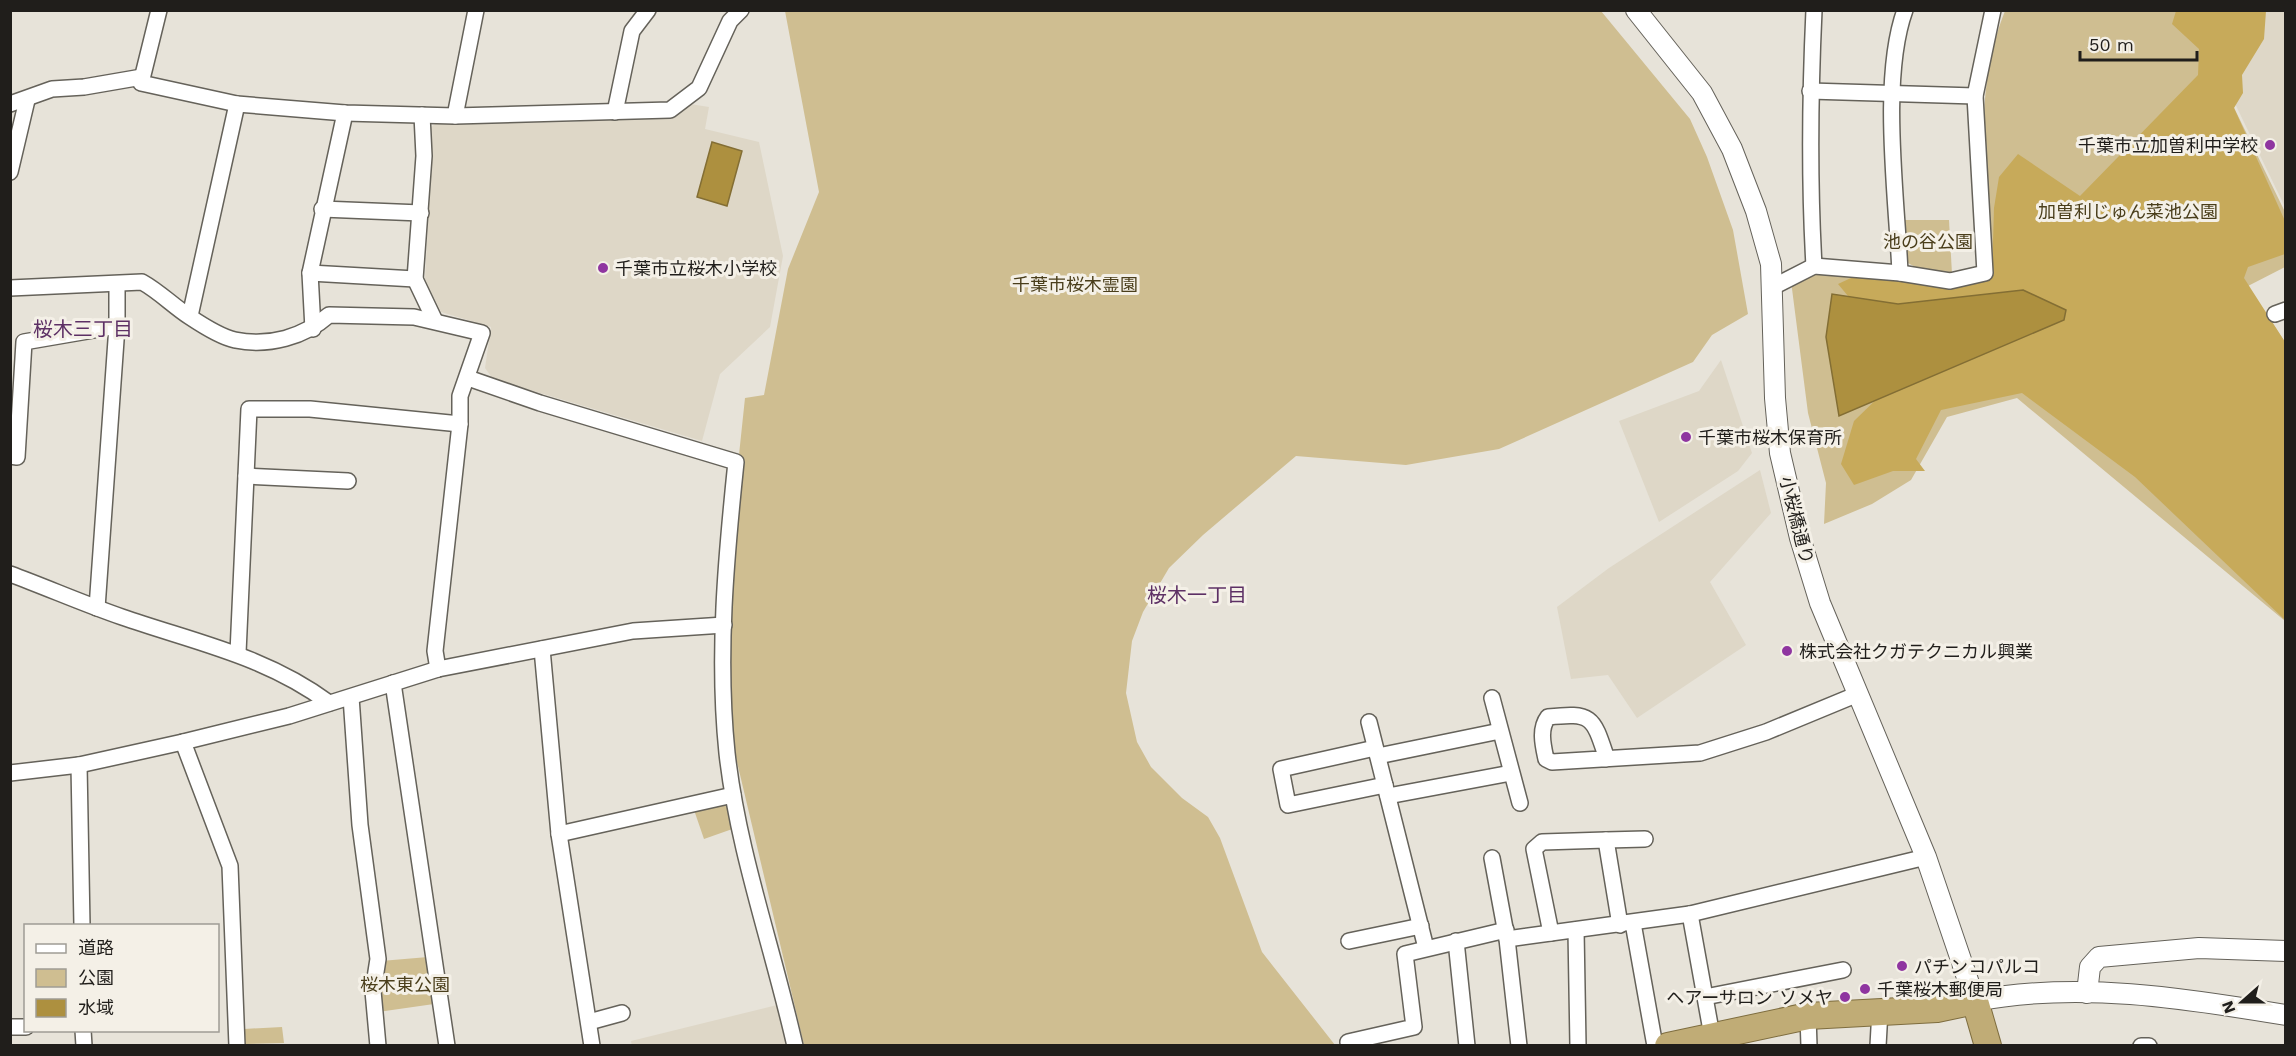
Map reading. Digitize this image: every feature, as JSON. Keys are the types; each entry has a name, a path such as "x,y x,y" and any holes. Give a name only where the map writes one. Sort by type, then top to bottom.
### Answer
{"highway":[{"path":"1689,1042 1749,1037 1808,1016 1938,1009 1975,1001 1988,1046"}],"street":[{"path":"159,10 141,83 237,104 345,113 455,116 670,110 699,88 730,21 741,10"},
{"path":"455,116 476,10"},
{"path":"615,111 632,31 648,10"},
{"name":"小桜橋通り","path":"1636,10 1702,93 1732,149 1756,211 1771,264 1775,398 1780,453 1800,538 1820,603 1926,857 1975,1001"},
{"path":"1814,10 1810,91 1810,188 1814,266"},
{"path":"1900,273 1892,94 1900,24 1905,10"},
{"path":"1773,287 1814,266 1900,273 1950,281 1985,273 1976,96 1994,10"},
{"path":"10,104 27,100 52,89 84,87 142,77"},
{"path":"1810,91 1976,96"},
{"path":"10,172 27,100"},
{"path":"190,316 237,104"},
{"path":"313,329 310,273 322,208 345,113"},
{"path":"422,115 424,156 422,213 415,279 435,321"},
{"path":"322,208 422,213"},
{"path":"310,273 415,279"},
{"path":"10,288 117,285 142,282 159,291 190,316 234,340 273,342 313,329 329,315 414,317 482,333 460,396 460,424 435,651 438,669"},
{"path":"97,608 117,326 117,285"},
{"path":"10,456 17,457 24,342 117,326"},
{"path":"468,378 540,403 736,462 728,542 723,685 733,795 795,1046"},
{"path":"238,653 249,409 310,409 460,424"},
{"path":"246,476 348,481"},
{"path":"10,574 97,608 238,653 292,678 329,703"},
{"path":"10,773 79,765 183,742 289,716 438,669 633,631 724,625"},
{"path":"542,649 559,834 592,1046"},
{"path":"393,683 447,1046"},
{"path":"1607,759 1596,729 1588,719 1578,714 1548,717 1544,723 1543,741 1546,759 1552,762 1607,759 1700,753 1766,732 1858,694"},
{"path":"351,697 360,825 378,959 373,991 378,1046"},
{"path":"1492,698 1520,803"},
{"path":"1369,722 1426,948"},
{"path":"1500,731 1281,769 1288,805 1511,773"},
{"path":"183,742 230,866 237,1046"},
{"path":"79,765 82,924"},
{"path":"559,834 733,795"},
{"path":"1551,933 1534,849 1536,844 1645,839"},
{"path":"1606,840 1655,1046"},
{"path":"1348,1042 1413,1027 1405,954 1456,941 1551,933 1690,914 1926,857"},
{"path":"1492,858 1506,935 1519,1046"},
{"path":"1689,1042 1705,998 1690,914"},
{"path":"1349,941 1421,926"},
{"path":"1576,930 1578,1046"},
{"path":"1456,941 1467,1046"},
{"path":"2087,993 2090,966 2099,957 2199,948 2286,951"},
{"path":"1705,998 1843,970"},
{"path":"1975,1001 2033,991 2087,993 2198,1001 2286,1015"},
{"path":"1878,1046 1880,1011"},
{"path":"589,1022 622,1013"},
{"path":"1808,1016 1809,1046"},
{"path":"2141,1046 2149,1046"}],"shaded area":[{"name":"千葉市立加曽利中学校","path":"2235,11 2285,11 2285,207 2225,83"},
{"name":"千葉市立桜木小学校","path":"690,104 709,107 705,129 759,142 783,256 770,327 720,374 702,441 493,379 485,368 491,327 441,312 425,279 432,151 430,128 435,124 573,122 670,116"},
{"name":"千葉市桜木保育所","path":"1721,360 1752,453 1738,471 1659,522 1619,421 1699,391"},
{"path":"1760,470 1771,513 1710,582 1746,645 1637,718 1608,675 1571,679 1557,607 1609,568"},
{"path":"777,1005 788,1045 632,1046 631,1041"}],"green space":[{"name":"千葉市桜木霊園","path":"785,11 1601,11 1690,119 1707,157 1733,230 1748,314 1712,335 1693,362 1499,449 1406,465 1296,456 1203,535 1169,568 1143,612 1132,641 1126,693 1137,742 1151,767 1182,798 1208,817 1220,838 1262,952 1335,1045 804,1045 737,762 728,713 730,540 745,398 764,395 788,269 819,192"},
{"name":"加曽利じゅん菜池公園","path":"2005,11 2231,11 2219,77 2285,212 2285,267 2248,286 2285,342 2285,621 2017,398 1947,417 1911,480 1872,504 1824,524 1826,483 1808,413 1791,281 1814,270 1953,286 1992,277 1985,176 1984,109 1994,43"},
{"name":"加曽利じゅん菜池公園","path":"2176,11 2266,11 2264,39 2242,75 2243,93 2234,108 2285,221 2285,254 2248,267 2244,278 2285,342 2285,620 2135,477 2022,393 1941,410 1916,459 1925,471 1893,471 1854,485 1841,464 1854,421 1888,388 1939,313 1853,302 1838,284 1853,277 1950,281 1992,277 1994,208 1999,177 2018,154 2080,196 2198,75 2199,49 2172,24"},
{"name":"池の谷公園","path":"1905,220 1949,220 1952,274 1921,270 1908,263"},
{"path":"723,803 731,807 738,827 704,839 694,810"},
{"name":"桜木東公園","path":"428,957 434,1004 378,1012 381,961"},
{"path":"282,1027 284,1043 245,1044 244,1029"}],"water":[{"path":"712,142 742,151 727,206 697,197"},
{"path":"2023,290 2066,310 2064,320 1839,416 1826,337 1832,294 1898,304"}],"place":[{"name":"千葉市立加曽利中学校","path":"2270,145"},
{"name":"千葉市立桜木小学校","path":"603,268"},
{"name":"千葉市桜木保育所","path":"1686,437"},
{"name":"株式会社クガテクニカル興業","path":"1787,651"},
{"name":"パチンコパルコ","path":"1902,966"},
{"name":"千葉桜木郵便局","path":"1865,989"},
{"name":"ヘアーサロン ソメヤ","path":"1845,997"}],"district":[{"name":"桜木三丁目","path":"83,329"},
{"name":"桜木一丁目","path":"1197,595"}]}
